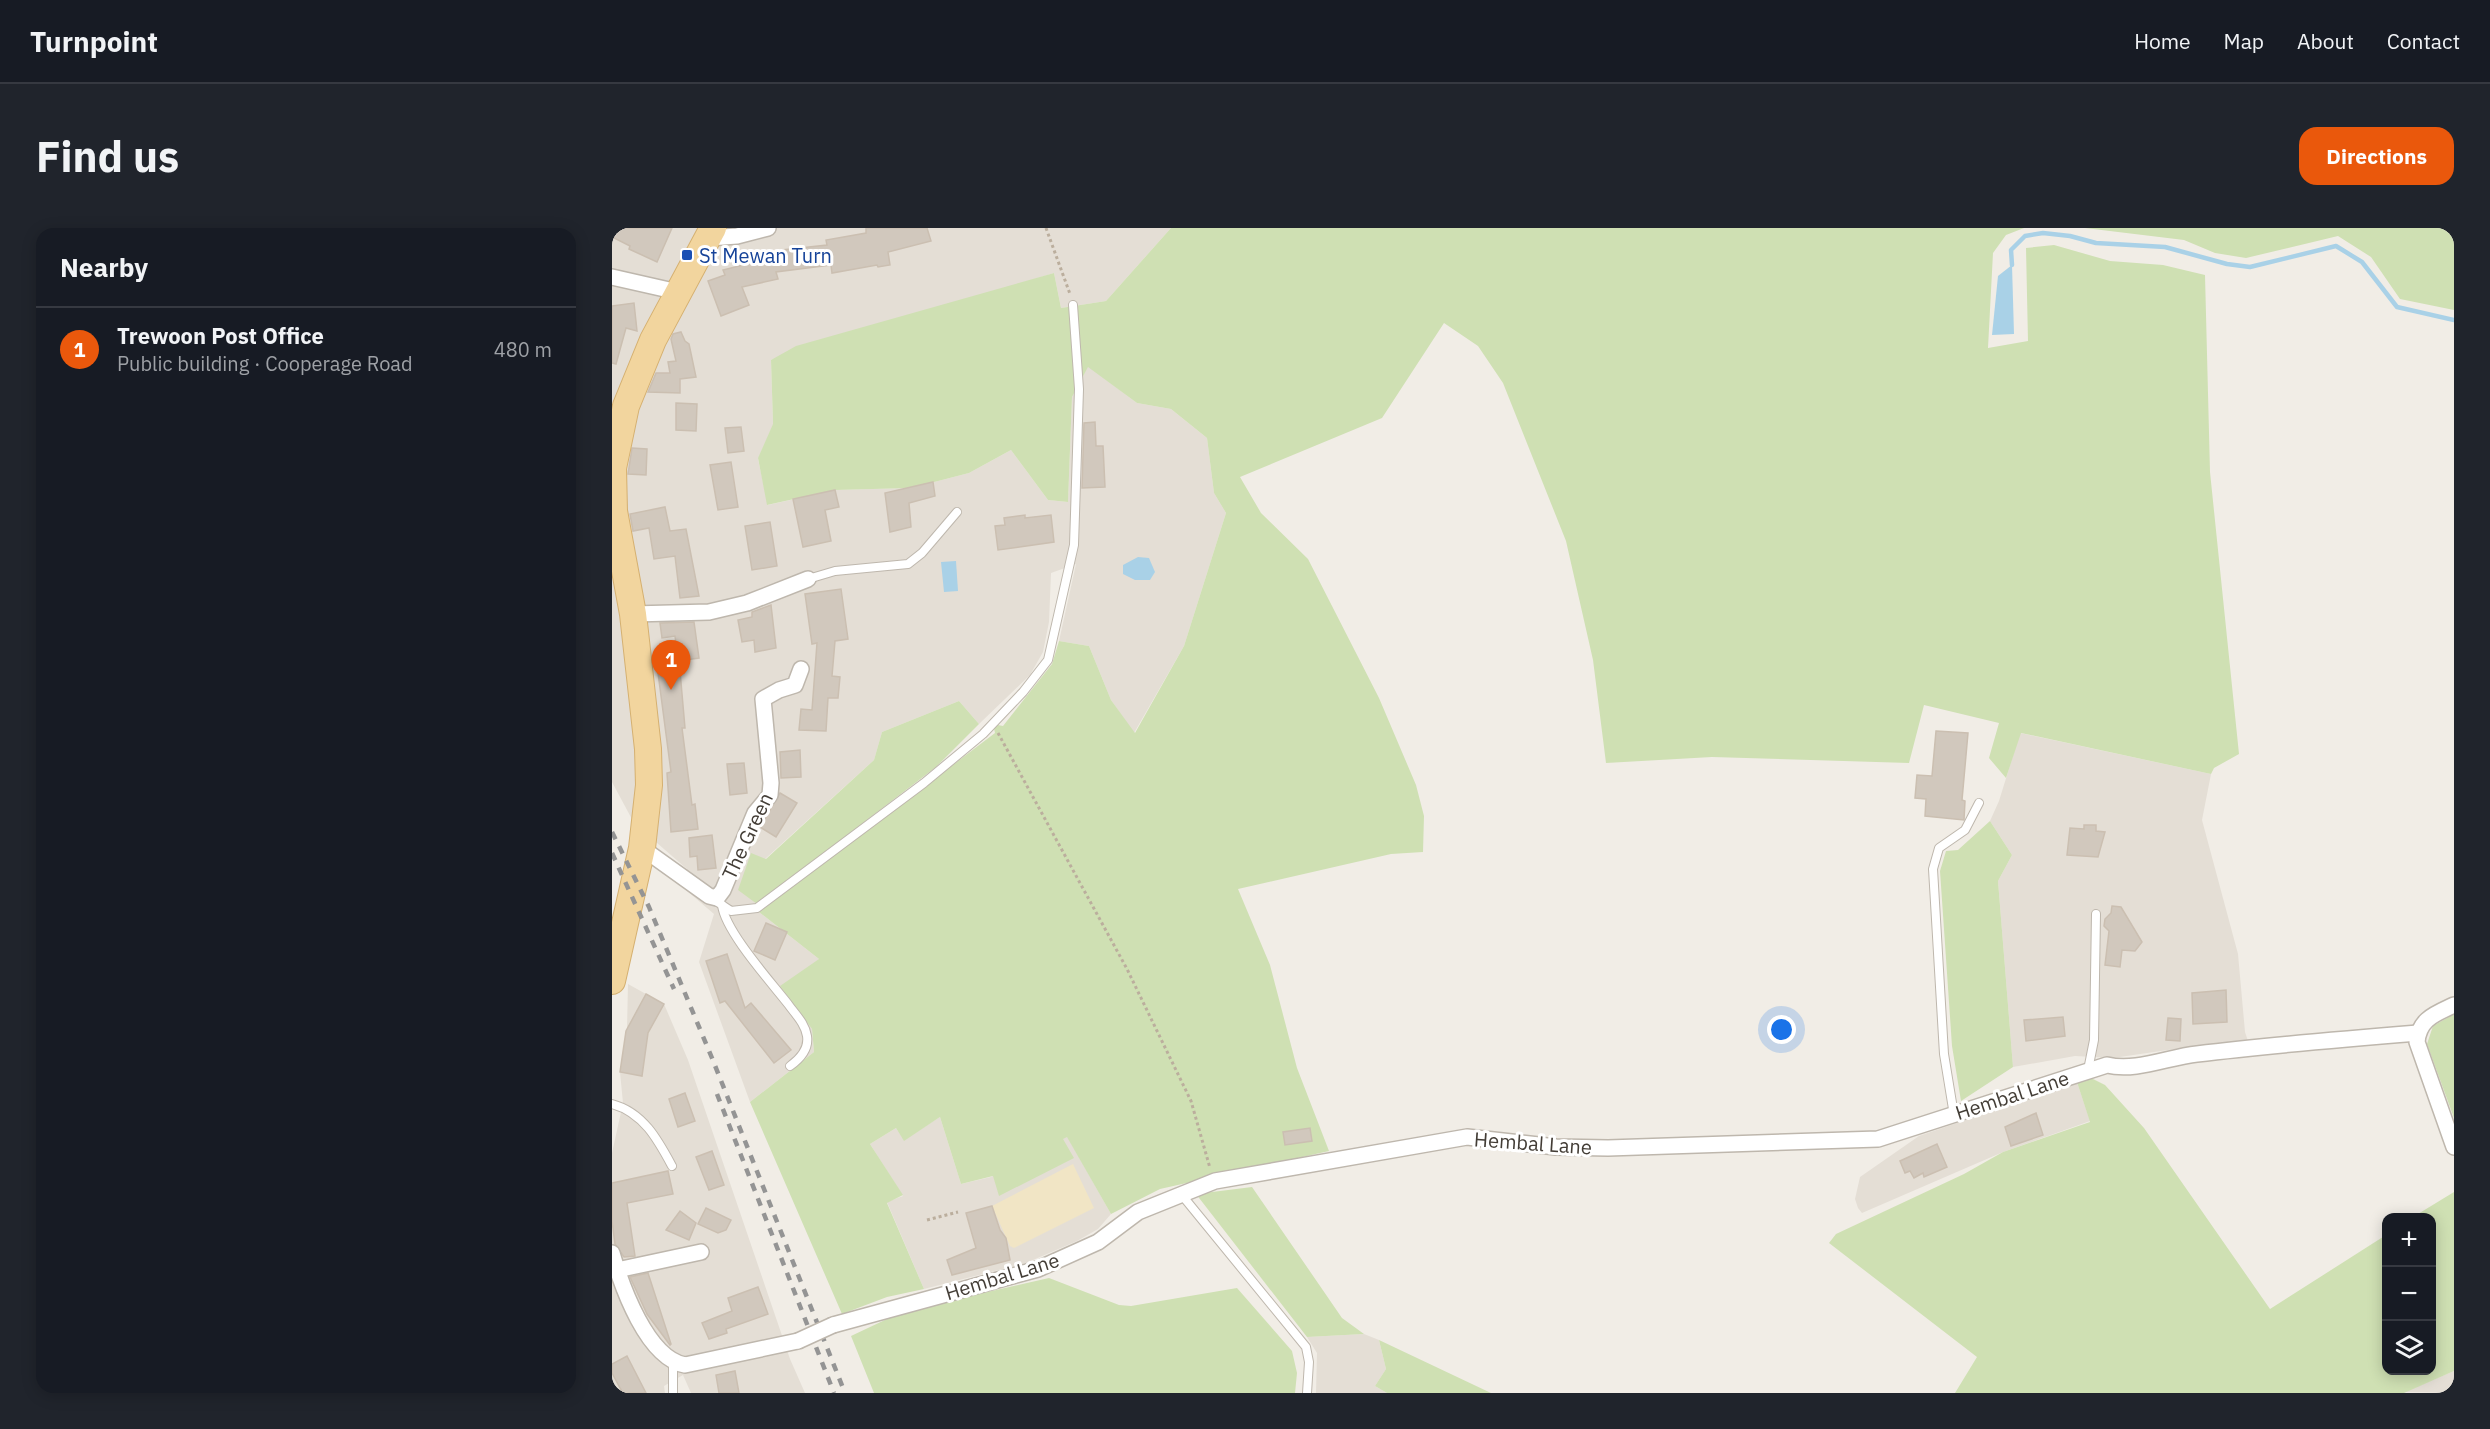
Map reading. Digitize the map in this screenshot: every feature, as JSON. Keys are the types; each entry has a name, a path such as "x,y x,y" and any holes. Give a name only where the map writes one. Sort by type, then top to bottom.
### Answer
{"main road":[{"path":"612,981 642,848 649,785 633,614 614,511 614,446 626,406 653,340 711,233"}],"street":[{"path":"711,233 737,236 768,228"},
{"path":"612,277 678,292"},
{"path":"633,614 716,611 747,603 808,579"},
{"name":"The Green","path":"642,848 715,901 723,890 755,813 770,795 771,783 763,699 779,690 795,685 801,669"},
{"path":"2454,1005 2427,1017 2418,1033 2419,1052 2454,1147"},
{"name":"Hembal Lane","path":"673,1362 685,1365 798,1341 833,1325 1038,1269 1098,1242 1138,1212 1215,1180 1467,1137 1556,1147 1608,1148 1878,1139 2107,1065 2122,1069 2182,1056 2240,1048 2418,1033"},
{"path":"617,1270 701,1252"},
{"path":"612,1253 633,1309 661,1353 673,1362"}],"lane":[{"path":"715,901 731,911 757,908 924,783 993,724 1048,660 1074,545 1079,389 1073,305"},
{"path":"808,579 835,571 908,564 922,553 957,512"},
{"path":"1954,1115 1944,1054 1933,869 1939,848 1965,830 1979,803"},
{"path":"715,901 749,954 802,1023 807,1037 805,1050 801,1059 790,1066"},
{"path":"2088,1070 2094,1040 2096,914"},
{"path":"612,1104 639,1117 660,1144 672,1166"},
{"path":"1180,1193 1306,1347 1309,1362 1307,1393"},
{"path":"673,1362 673,1393"}],"path":[{"path":"1046,228 1061,263 1073,305"},
{"path":"993,724 1089,894 1127,969 1191,1101 1212,1175"},
{"path":"927,1220 958,1212"}],"shaded area":[{"path":"612,228 1171,228 1106,301 1061,308 1054,273 771,360 773,425 758,459 768,505 835,490 911,488 969,473 1011,450 1048,500 1068,502 1072,397 1088,366 1137,403 1171,409 1207,438 1214,493 1226,513 1184,646 1134,733 1111,700 1089,646 1059,641 1076,564 1051,573 1049,622 1043,652 1030,675 979,724 959,701 882,732 874,760 765,859 757,904 759,912 819,959 798,1008 812,1029 814,1052 750,1102 699,962 714,914 679,884 687,869 634,823 612,782"},
{"path":"2020,733 2211,774 2202,820 2238,954 2245,1032 2249,1044 2188,1047 2113,1058 2075,1056 2013,1067 1998,881 2012,855 1990,821 1999,801"},
{"path":"628,984 664,1004 688,1060 790,1359 805,1393 691,1393 683,1375 664,1386 665,1393 612,1393 612,1153 623,1103 620,1072 627,1029"},
{"path":"2077,1082 2090,1121 2003,1152 1862,1213 1858,1208 1855,1199 1860,1177 1919,1136"},
{"path":"940,1117 961,1184 991,1177 1067,1136 1111,1214 1098,1229 1077,1241 1026,1263 924,1289 887,1202 903,1196 870,1144 896,1128 904,1140"},
{"path":"1364,1334 1379,1340 1386,1369 1375,1386 1387,1393 1316,1393 1317,1353 1307,1337"},
{"path":"2454,1371 2454,1393 2404,1392"}],"green space":[{"path":"1171,228 2024,228 2006,235 1993,253 1988,348 2028,341 2026,248 2054,245 2110,261 2163,265 2205,275 2210,472 2239,754 2214,768 2211,774 2021,733 2006,778 1989,758 1999,723 1924,705 1909,763 1712,757 1606,763 1593,660 1566,541 1503,383 1478,346 1444,323 1382,418 1240,477 1261,513 1308,559 1379,698 1416,785 1424,816 1423,852 1391,854 1238,889 1270,965 1297,1068 1329,1151 1160,1189 1111,1214 1067,1137 1063,1139 1074,1158 999,1196 993,1176 961,1184 940,1117 904,1141 896,1128 870,1144 903,1195 887,1203 924,1289 887,1297 842,1314 750,1102 814,1052 812,1029 780,986 819,959 759,912 995,733 993,724 1003,726 1052,664 1059,641 1089,646 1111,700 1135,733 1184,646 1226,513 1214,493 1207,438 1171,409 1137,403 1088,367 1072,397 1068,502 1048,500 1011,450 969,473 911,488 835,490 767,505 758,458 773,424 771,360 796,346 1054,273 1061,308 1106,301"},
{"path":"2085,228 2454,228 2454,310 2400,299 2371,257 2338,236 2246,258 2215,253 2184,240"},
{"path":"959,701 979,724 936,767 757,904 738,890 751,853 766,859 874,760 882,732"},
{"path":"1990,821 2012,855 1998,881 2013,1067 1961,1101 1952,1046 1940,871 1946,851 1958,850"},
{"path":"2454,1014 2454,1118 2427,1044 2433,1026"},
{"path":"2089,1077 2105,1085 2144,1128 2270,1309 2382,1238 2382,1375 2436,1375 2436,1213 2420,1213 2454,1192 2454,1371 2404,1393 1955,1393 1977,1357 1829,1243 1836,1234 1964,1174 2003,1152 2090,1122 2077,1082"},
{"path":"1252,1187 1342,1318 1364,1334 1307,1337 1196,1194"},
{"path":"1049,1278 1119,1305 1131,1306 1237,1288 1292,1351 1297,1373 1295,1393 874,1393 851,1336 904,1311"},
{"path":"1379,1340 1491,1393 1387,1393 1375,1386 1386,1369"}],"sand":[{"path":"1073,1164 1094,1208 1014,1248 1010,1246 992,1206"}],"water":[{"path":"2012,265 2014,334 1992,335 1998,276"},
{"path":"1138,557 1149,558 1155,572 1150,580 1135,580 1123,574 1123,565"},
{"path":"956,561 958,591 944,592 941,562"}],"building":[{"path":"612,228 672,228 657,262 629,249 630,246 612,237"},
{"path":"866,228 927,228 931,241 888,252 890,265 832,273 831,265 776,272 778,279 742,287 749,305 721,316 708,281 725,275 723,270 783,255 782,250 827,245 826,240 866,233"},
{"path":"634,303 637,331 626,328 616,364 612,363 612,306"},
{"path":"681,332 689,344 696,377 680,379 680,393 648,392 656,373 670,373 668,362 676,361 671,339 673,334"},
{"path":"676,403 697,404 696,431 676,430"},
{"path":"1095,422 1096,446 1103,446 1105,487 1082,488 1084,423"},
{"path":"741,427 744,451 728,453 725,428"},
{"path":"632,448 647,449 646,475 628,474"},
{"path":"731,462 738,507 718,510 710,465"},
{"path":"933,482 935,496 909,503 911,527 890,532 885,493"},
{"path":"835,490 839,507 825,510 831,541 803,547 793,499"},
{"path":"665,507 670,531 686,529 699,596 680,598 675,556 654,559 649,528 633,531 630,514"},
{"path":"1025,515 1025,518 1051,515 1054,542 998,550 995,526 1005,525 1004,518"},
{"path":"770,522 777,566 752,570 745,526"},
{"path":"841,589 848,639 835,641 832,676 840,677 838,698 828,698 826,731 799,730 801,709 812,710 817,643 812,644 805,594"},
{"path":"771,605 776,648 755,652 754,640 742,642 738,620 752,617 752,612"},
{"path":"694,622 699,658 678,661 675,636 662,638 660,623"},
{"path":"680,671 685,728 682,728 692,805 695,804 698,829 671,832 667,773 671,772 658,673"},
{"path":"1936,731 1968,733 1962,800 1965,801 1964,820 1925,816 1926,799 1915,798 1917,775 1932,776"},
{"path":"800,750 801,777 781,778 780,752"},
{"path":"744,763 747,793 730,795 727,764"},
{"path":"780,793 797,803 776,837 760,827"},
{"path":"2084,825 2096,825 2096,831 2105,832 2098,857 2067,855 2070,828 2084,829"},
{"path":"712,835 716,868 698,870 697,856 690,857 689,838"},
{"path":"2112,906 2121,907 2142,942 2135,951 2122,950 2120,967 2105,965 2109,931 2104,926"},
{"path":"766,923 787,932 775,960 754,951"},
{"path":"727,954 745,1008 751,1003 791,1050 774,1063 725,1001 720,1003 706,961"},
{"path":"2226,990 2227,1022 2193,1024 2192,993"},
{"path":"646,994 664,1004 648,1033 642,1076 620,1072 626,1031"},
{"path":"2063,1017 2065,1036 2026,1041 2024,1020"},
{"path":"2168,1018 2181,1019 2180,1041 2166,1040"},
{"path":"685,1093 695,1121 678,1127 669,1099"},
{"path":"2036,1113 2043,1135 2011,1146 2005,1127"},
{"path":"1310,1128 1312,1141 1285,1145 1283,1132"},
{"path":"1937,1144 1947,1167 1924,1177 1923,1173 1914,1178 1910,1171 1905,1173 1900,1161"},
{"path":"712,1151 724,1185 709,1190 696,1157"},
{"path":"668,1171 673,1194 627,1203 635,1256 624,1257 615,1244 612,1221 612,1183"},
{"path":"992,1206 1000,1230 1006,1238 1010,1260 952,1275 947,1260 976,1248 966,1213"},
{"path":"706,1208 731,1220 726,1230 718,1233 698,1224"},
{"path":"680,1211 696,1223 689,1240 666,1230"},
{"path":"648,1273 670,1345 647,1314 630,1277"},
{"path":"758,1287 768,1314 726,1329 727,1333 709,1339 702,1323 732,1311 728,1298"},
{"path":"627,1356 646,1393 623,1393 612,1373 612,1364"},
{"path":"735,1371 739,1393 719,1393 716,1375"}],"waterway":[{"path":"2012,265 2011,250 2025,236 2043,233 2070,236 2096,243 2165,247 2227,264 2250,267 2336,246 2362,262 2397,307 2454,320"}],"railway":[{"path":"612,832 649,907 712,1058 845,1393"},
{"path":"612,853 674,989"},
{"path":"717,1094 834,1393"}],"place":[{"name":"St Mewan Turn","path":"687,255"},
{"name":"Trewoon Post Office","path":"671,690"}]}
